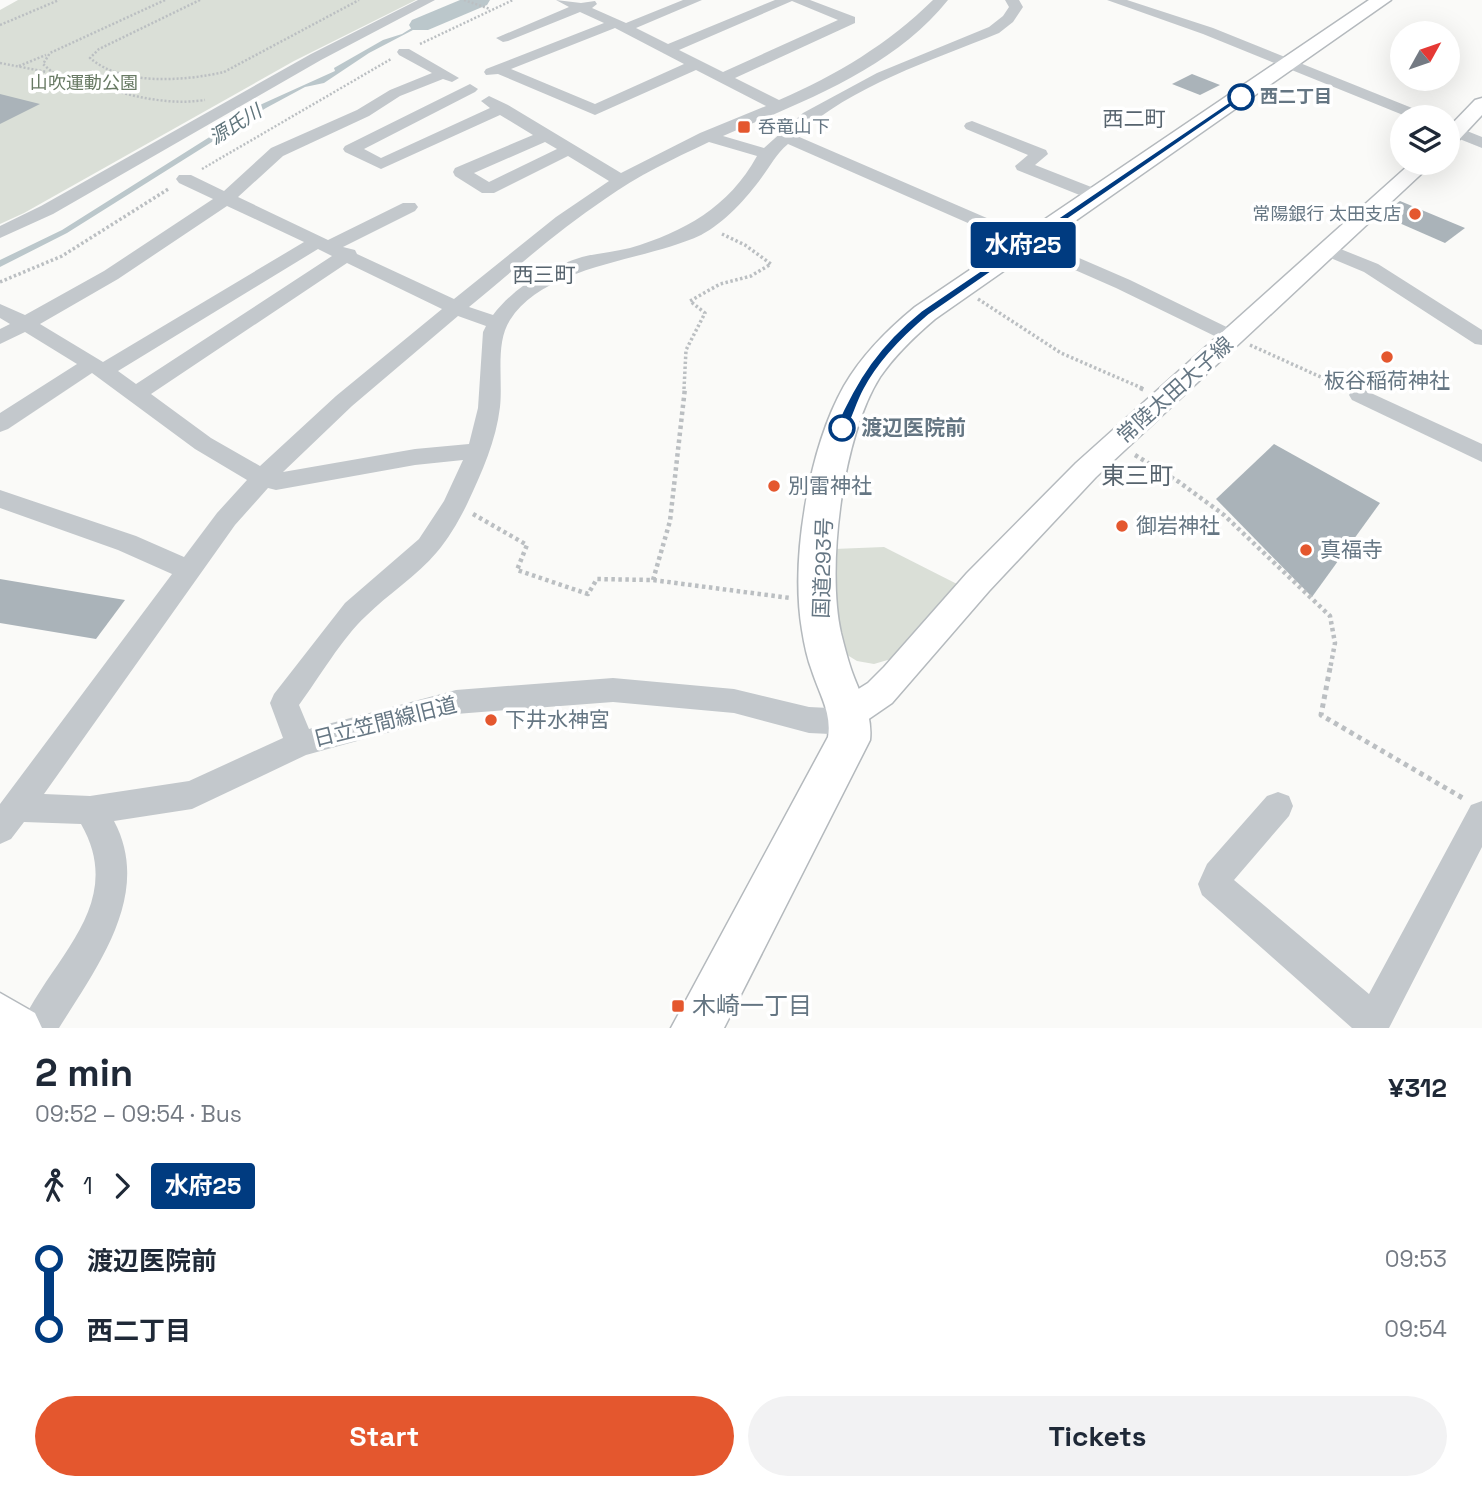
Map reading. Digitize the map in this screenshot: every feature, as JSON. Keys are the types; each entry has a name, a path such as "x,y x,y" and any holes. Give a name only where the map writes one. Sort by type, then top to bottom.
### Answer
{"highway":[{"name":"国道293号","path":"697,1028 836,768 851,732 848,714 831,668 821,625 819,601 823,516 831,467 842,428 859,388 899,335 959,289 1381,0"}],"main road":[{"path":"1460,124 1482,104"},
{"name":"常陸太田大子線","path":"848,714 860,708 896,677 1060,495 1410,175"},
{"path":"0,1015 20,1028"}],"street":[{"path":"0,233 47,210 316,57 428,0"},
{"path":"563,0 668,49 776,105"},
{"path":"503,38 602,0"},
{"path":"502,108 381,164 351,149 498,69 695,0"},
{"path":"668,49 786,0"},
{"path":"723,78 850,20 798,0"},
{"path":"7,818 226,519 262,477 303,436 570,215 621,180 706,135 884,53 916,28 941,0"},
{"path":"300,744 284,703 354,610 428,545 455,504 480,451 489,408 494,332 524,294 552,276 586,262 632,253 668,242 702,225 738,194 756,174 767,154 809,116 850,91 994,30 1008,19 1016,6 1012,0"},
{"path":"1114,0 1208,31 1392,105"},
{"path":"404,52 466,86 621,180"},
{"path":"498,69 595,110 696,64"},
{"path":"0,338 111,275 227,198 277,152 363,113 395,93 444,74"},
{"path":"972,126 1040,154 1023,166 1098,196"},
{"path":"546,135 461,172 488,188 569,149"},
{"path":"706,135 767,154"},
{"path":"786,136 1122,284 1234,338"},
{"path":"1460,136 1482,143"},
{"path":"186,179 333,247 455,308 499,323"},
{"path":"0,424 97,368 409,207"},
{"path":"136,394 333,247"},
{"path":"1328,250 1371,268 1482,339"},
{"path":"0,310 97,368 197,441 275,482 415,457 480,451"},
{"path":"1360,395 1482,454"},
{"path":"0,499 127,543 190,571"},
{"name":"日立笠間線旧道","path":"7,818 90,810 192,795 300,744 456,702 613,691 734,701 809,720 830,721 848,714"},
{"path":"1279,806 1217,875 1214,884 1372,1025 1476,809"},
{"path":"38,1028 91,943 110,903 111,853 90,810"}],"path":[{"path":"0,25 59,0"},
{"path":"16,67 165,0"},
{"path":"200,0 99,49 90,58 98,65 147,79 165,81 205,77 224,72 359,0"},
{"path":"464,0 491,9"},
{"path":"0,282 62,256 186,179 404,52 513,0"},
{"path":"50,53 43,64 52,72"},
{"path":"1,64 52,72 171,103 208,99"},
{"path":"653,580 670,521 687,365 686,350 705,313 690,301 720,284 751,276 771,264 745,245 702,225"},
{"path":"959,289 1008,317 1061,353 1156,396"},
{"path":"1234,338 1360,395"},
{"path":"1124,448 1180,482 1224,515 1330,616 1335,643 1321,715 1476,809"},
{"path":"455,504 527,545 517,570 588,594 597,579 653,580 819,601"}],"green space":[{"name":"山吹運動公園","path":"18,0 416,0 294,61 0,224 0,10"},
{"path":"884,547 957,584 891,659 874,664 857,661 844,653 836,637 834,549"}],"water":[{"path":"466,2 473,4 432,20 369,53 324,83 305,87 266,108 67,233 0,267 0,260 62,230 262,104 335,71 334,68 383,40 402,34 431,16 455,9"}],"building":[{"path":"1192,74 1220,85 1200,95 1172,84"},
{"path":"0,94 40,104 0,124"},
{"path":"1400,201 1465,228 1445,243 1381,215"},
{"name":"真福寺","path":"1274,444 1380,503 1312,597 1216,499"},
{"path":"0,579 125,600 96,639 0,623"}],"waterway":[{"name":"源氏川","path":"420,25 479,0"}],"bus line":[{"name":"水府25","path":"842,428 859,388 880,358 899,335 925,313 1241,97"}],"place":[{"name":"西二丁目","path":"1241,97"},
{"name":"呑竜山下","path":"744,127"},
{"name":"常陽銀行 太田支店","path":"1415,214"},
{"name":"板谷稲荷神社","path":"1387,357"},
{"name":"渡辺医院前","path":"842,428"},
{"name":"別雷神社","path":"774,486"},
{"name":"御岩神社","path":"1122,526"},
{"name":"真福寺","path":"1306,550"},
{"name":"下井水神宮","path":"491,720"},
{"name":"木崎一丁目","path":"678,1006"}],"district":[{"name":"西二町","path":"1134,119"},
{"name":"西三町","path":"544,275"},
{"name":"東三町","path":"1137,476"}]}
